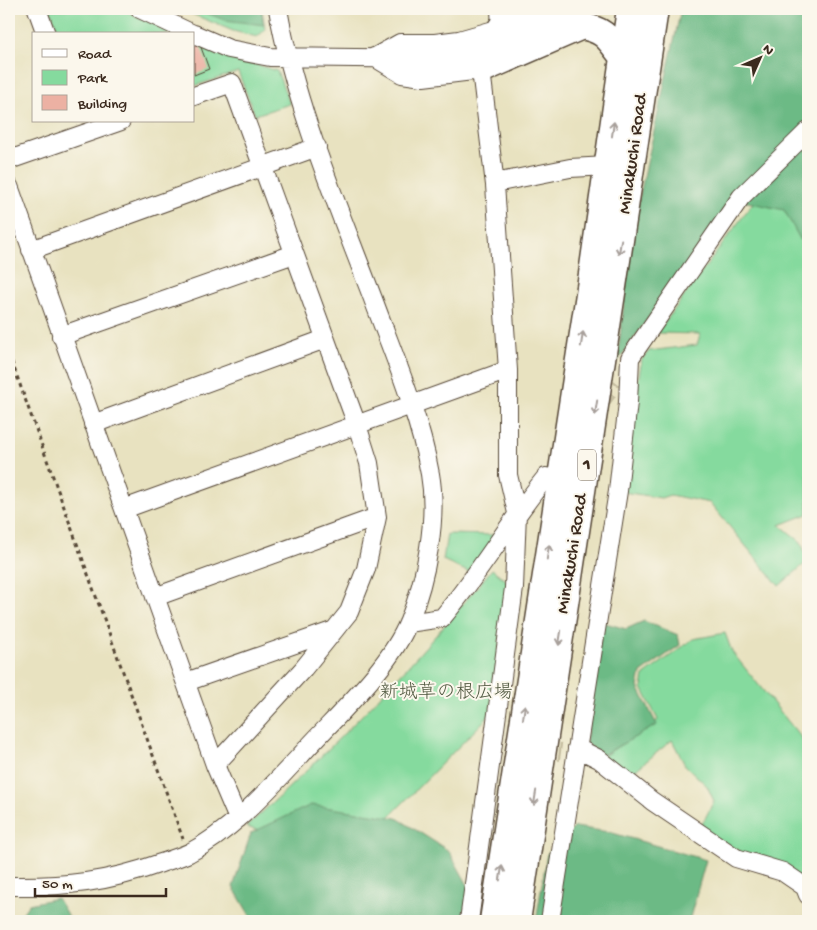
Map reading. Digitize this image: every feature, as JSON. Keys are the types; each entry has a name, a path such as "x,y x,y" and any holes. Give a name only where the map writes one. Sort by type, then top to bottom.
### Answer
{"highway":[{"path":"500,18 546,9"},
{"name":"Minakuchi Road","path":"493,921 608,166 630,9"},
{"name":"Minakuchi Road","path":"517,921 655,9"},
{"path":"640,117 652,105 673,9"},
{"path":"481,70 582,26 597,29 606,34 622,57"}],"street":[{"path":"37,9 45,32"},
{"path":"140,9 190,32"},
{"path":"9,886 56,886 101,881 145,869 188,853 238,819 265,794 365,685 389,655 408,624 423,581 432,511 431,476 413,405 317,147 288,58 278,9"},
{"path":"195,34 230,49 288,58 374,57 417,60 463,56 498,47 586,9"},
{"path":"374,57 400,43 435,43 459,40 500,18"},
{"path":"374,57 402,74 423,77 481,70 495,183 508,370 508,475 517,513 514,588 502,743 469,921"},
{"path":"195,96 232,83 357,425 369,463 377,517 366,569 349,612 304,668 215,765"},
{"path":"9,160 79,128 115,122"},
{"path":"550,921 556,891 571,752 618,491 628,402 622,377 630,358 741,197 808,131"},
{"path":"31,250 264,168 317,147"},
{"path":"495,183 570,168 608,166"},
{"path":"9,186 215,765 238,819"},
{"path":"61,336 294,254"},
{"path":"93,424 326,339"},
{"path":"124,510 508,370"},
{"path":"408,624 442,618 488,558 517,513 546,478"},
{"path":"155,597 377,517"},
{"path":"186,682 332,631"},
{"path":"571,752 599,759 652,801 736,858 783,872 805,887 808,895"}],"path":[{"path":"9,354 188,853"}],"green space":[{"path":"50,9 122,9 171,32 58,32"},
{"path":"180,9 262,9 265,30 257,37 233,31"},
{"path":"195,9 261,9 264,25 225,20"},
{"path":"681,9 808,9 808,242 801,241 784,210 734,199 617,362 633,226"},
{"path":"195,42 219,53 277,71 290,104 255,115 238,72 195,86"},
{"path":"755,200 788,208 808,238 808,514 780,525 801,542 808,561 779,586 710,503 670,495 661,498 623,492 621,477 642,359 649,351 697,345 700,334 657,333"},
{"path":"447,534 497,535 470,573 443,560"},
{"name":"新城草の根広場","path":"492,569 507,581 491,714 386,820 263,832 246,827 374,703"},
{"path":"644,621 678,635 680,645 641,673 638,687 657,725 599,757 585,749 602,622 626,629"},
{"path":"725,633 732,652 808,746 808,887 699,830 714,801 707,786 685,765 672,740 626,778 602,757 658,720 642,688 644,675 693,639"},
{"path":"311,805 397,818 449,851 480,907 478,921 251,921 252,919 233,887 251,833"},
{"path":"575,827 609,832 706,860 689,921 536,921 547,854"},
{"path":"57,898 71,921 17,921 29,904"}],"building":[{"path":"199,42 209,69 195,75 195,44"}],"tunnel":[{"path":"598,406 615,382"},
{"path":"532,748 561,752"}]}
